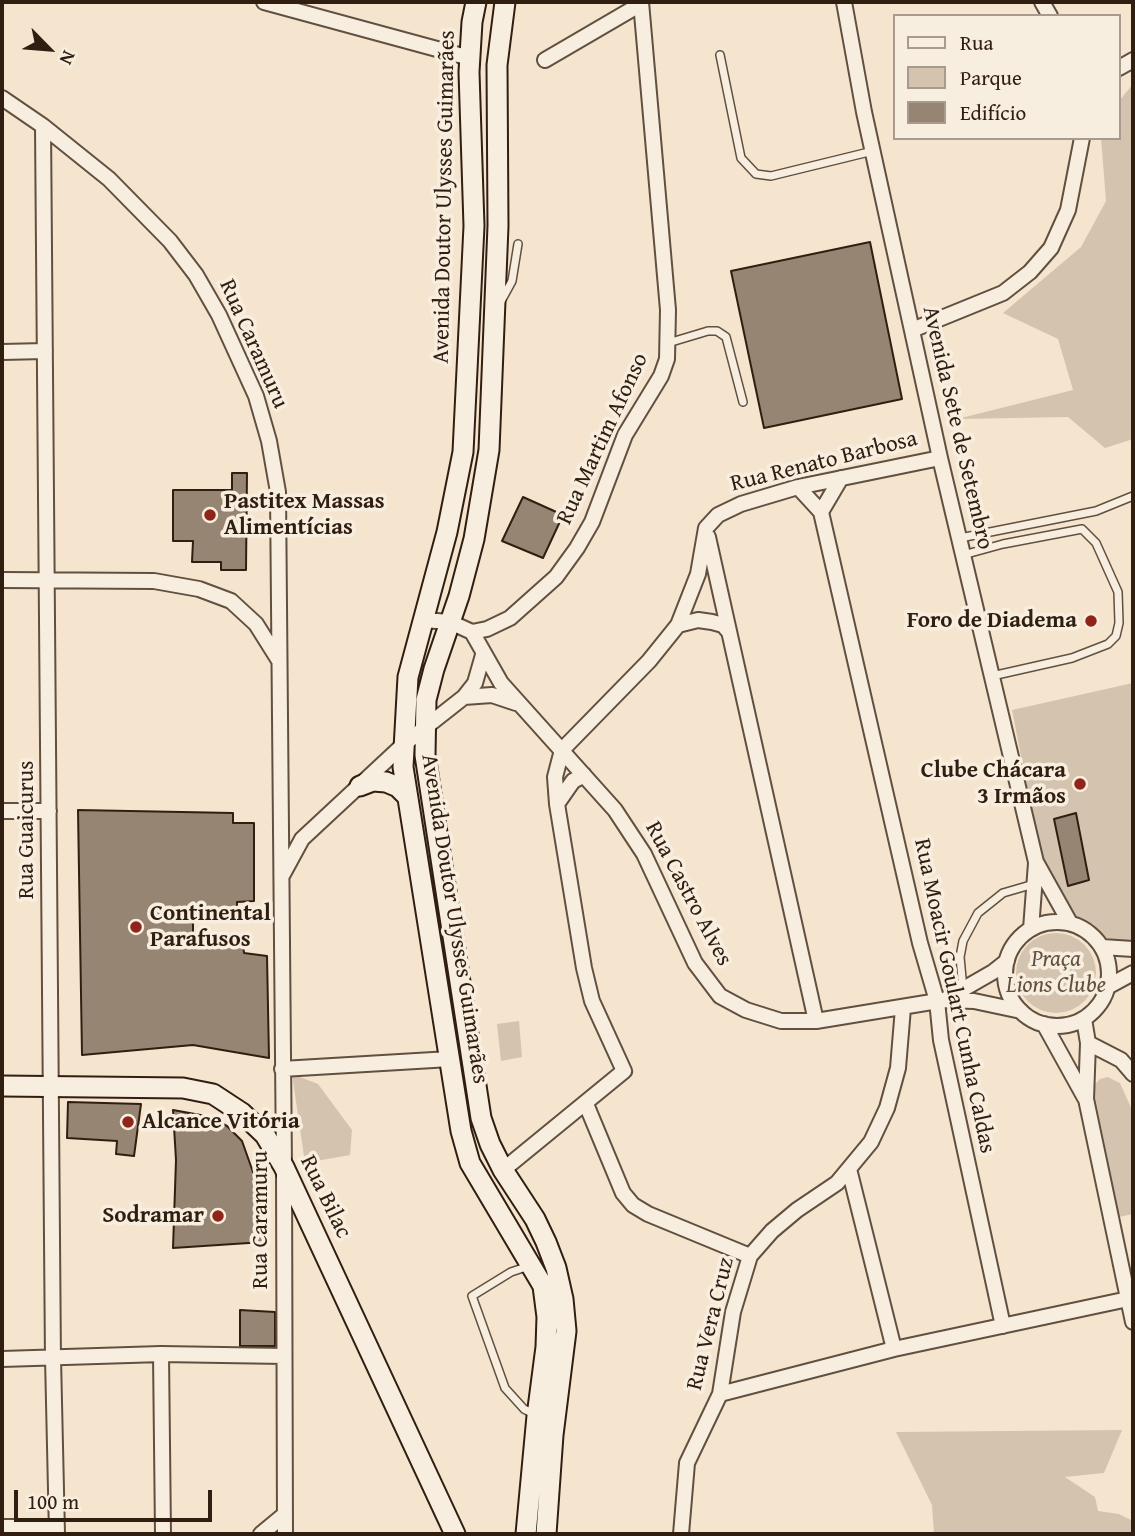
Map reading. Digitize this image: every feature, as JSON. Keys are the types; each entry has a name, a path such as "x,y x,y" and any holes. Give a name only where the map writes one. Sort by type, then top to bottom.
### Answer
{"main road":[{"name":"Avenida Doutor Ulysses Guimarães","path":"476,2 470,58 468,121 474,226 463,452 447,532 408,677 403,745 407,796 461,1131 470,1163 542,1286 547,1317 526,1534"},
{"name":"Avenida Doutor Ulysses Guimarães","path":"503,6 497,65 498,226 489,450 462,585 429,690 425,755 481,1118 503,1170 535,1219 546,1242 563,1298 566,1331 553,1435 546,1534"},
{"path":"360,786 373,781 386,782 398,787 407,796"},
{"name":"Rua Bilac","path":"2,1086 183,1088 213,1094 242,1113 265,1135 284,1167 455,1534"}],"street":[{"path":"264,2 470,58"},
{"name":"Avenida Sete de Setembro","path":"844,2 873,151 940,458 1036,862 1070,923"},
{"path":"846,18 856,2"},
{"path":"545,60 641,3"},
{"name":"Rua Martim Afonso","path":"472,632 487,629 520,610 556,577 577,548 596,514 625,435 661,376 667,359 668,310 641,3"},
{"name":"Rua Caramuru","path":"2,98 43,126 109,179 170,241 196,275 219,315 251,384 269,441 278,492 285,1534"},
{"name":"Rua Guaicurus","path":"43,126 53,1358 57,1531"},
{"path":"912,330 1003,293 1030,272 1051,248 1068,210 1082,140"},
{"path":"2,352 45,351"},
{"name":"Rua Renato Barbosa","path":"706,528 727,509 798,487 940,458"},
{"path":"821,512 841,478"},
{"name":"Rua Moacir Goulart Cunha Caldas","path":"798,487 821,512 920,943 941,1001 941,1040 1003,1326"},
{"path":"503,1170 624,1071 592,1001 584,968 556,804 555,777 562,750 649,662 678,625 698,574 706,528"},
{"path":"706,528 816,1021"},
{"path":"2,580 154,581 200,589 231,601 256,624 279,661"},
{"path":"423,620 450,622 472,632"},
{"path":"678,625 698,620 723,625 729,632"},
{"name":"Rua Castro Alves","path":"472,632 483,655 517,704 615,810 644,854 695,963 720,996 746,1010 781,1021 816,1021 941,1001 974,1001 1021,1011"},
{"path":"281,878 302,839 403,745 464,697 475,683 483,655"},
{"path":"464,697 492,695 517,704"},
{"path":"556,804 573,781 583,775"},
{"path":"2,811 49,811"},
{"path":"281,822 302,839"},
{"name":"Avenida Sete de Setembro","path":"1031,929 1036,862"},
{"path":"1056,922 1070,923 1083,928 1102,947 1109,973 1107,987 1094,1010 1083,1019 1071,1024 1044,1024 1021,1011 1012,1000 1005,974 1007,961 1020,937 1031,929 1056,922"},
{"path":"1102,947 1133,949"},
{"name":"Rua Castro Alves","path":"941,1001 1007,961"},
{"path":"1107,987 1133,973"},
{"name":"Rua Vera Cruz","path":"681,1534 687,1463 720,1394 733,1312 750,1256 772,1231 797,1210 837,1183 872,1142 887,1108 898,1068 903,1008"},
{"path":"1083,1019 1088,1043 1086,1099 1133,1322"},
{"path":"1044,1024 1086,1099"},
{"path":"1088,1043 1121,1060 1133,1074"},
{"path":"282,1069 450,1059"},
{"path":"586,1104 623,1193 633,1205 648,1214 750,1256"},
{"path":"849,1169 894,1349"},
{"path":"720,1394 894,1349 1128,1299"},
{"path":"161,1354 163,1534"},
{"path":"2,1359 161,1354 284,1356"},
{"path":"261,1534 284,1515"},
{"path":"2,1527 57,1531"}],"lane":[{"path":"720,55 741,158 756,174 771,176 873,151"},
{"path":"495,310 512,281 517,244"},
{"path":"668,342 708,331 717,331 726,337 743,402"},
{"path":"959,538 1096,511 1133,496"},
{"path":"963,555 1003,544 1082,529 1096,543 1118,592 1116,636 1108,644 1072,658 992,676"},
{"path":"964,989 960,957 966,934 978,913 1003,893 1034,884"},
{"path":"532,1265 511,1272 472,1296 505,1388 524,1409 537,1416"}],"green space":[{"path":"1133,84 1133,439 1105,448 1068,417 957,419 1073,390 1058,339 1003,313 1081,247 1106,201 1101,140 1121,140 1121,99"},
{"name":"Clube Chácara 3 Irmãos","path":"1133,683 1133,943 1104,941 1090,926 1073,918 1041,859 1012,710"},
{"name":"Praça Lions Clube","path":"1056,933 1071,936 1084,945 1093,958 1096,973 1093,988 1084,1001 1071,1010 1056,1013 1041,1010 1028,1001 1019,988 1016,973 1019,958 1028,945 1041,936"},
{"path":"519,1021 522,1057 501,1061 497,1024"},
{"path":"292,1074 318,1084 352,1130 350,1155 305,1163"},
{"path":"1108,1077 1120,1083 1133,1112 1133,1214 1119,1217 1090,1090 1100,1079"},
{"path":"1122,1430 1104,1473 1065,1477 1095,1497 1098,1511 1119,1514 1133,1521 1133,1534 934,1534 932,1505 896,1432"}],"building":[{"path":"870,242 902,399 764,428 731,271"},
{"name":"Pastitex Massas Alimentícias","path":"232,473 247,473 246,570 221,570 221,562 192,562 193,541 173,541 173,490 232,490"},
{"path":"523,497 563,515 543,558 502,541"},
{"name":"Continental Parafusos","path":"78,810 233,813 233,823 254,823 254,901 237,902 237,911 193,912 193,944 243,943 244,953 267,956 269,1058 193,1045 82,1055"},
{"path":"1076,813 1089,880 1068,886 1054,819"},
{"path":"68,1102 141,1104 134,1156 116,1154 117,1141 67,1138"},
{"name":"Sodramar","path":"173,1110 206,1116 227,1126 242,1141 259,1189 264,1242 173,1248 176,1160"},
{"path":"240,1310 275,1312 275,1346 240,1346"}],"place":[{"name":"Pastitex Massas Alimentícias","path":"210,515"},
{"name":"Foro de Diadema","path":"1091,621"},
{"name":"Clube Chácara 3 Irmãos","path":"1080,784"},
{"name":"Continental Parafusos","path":"136,927"},
{"name":"Alcance Vitória","path":"128,1122"},
{"name":"Sodramar","path":"218,1216"}]}
